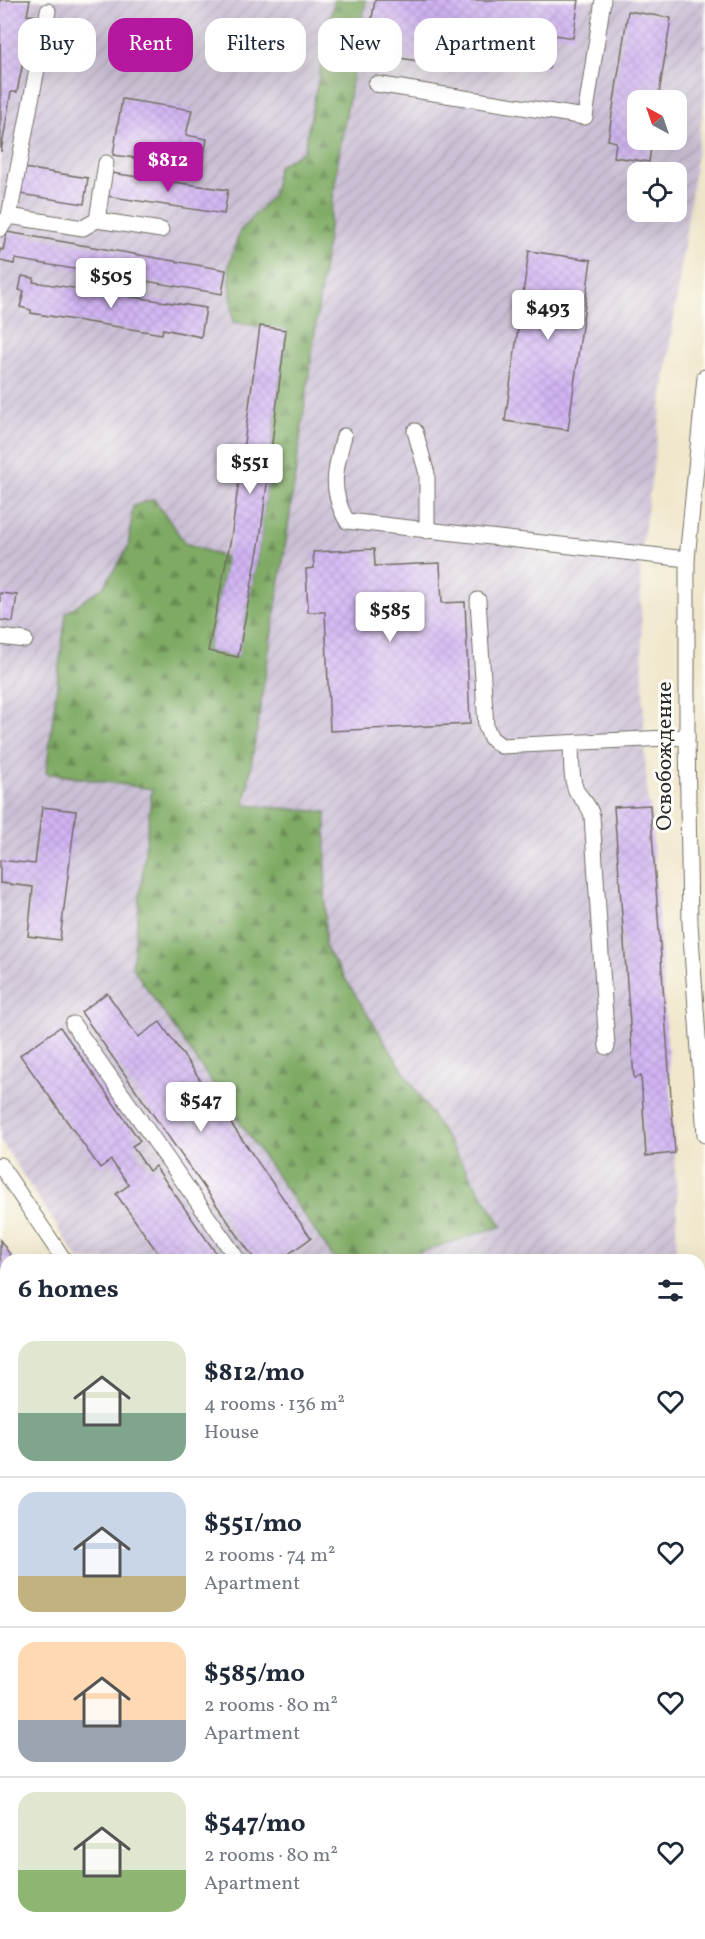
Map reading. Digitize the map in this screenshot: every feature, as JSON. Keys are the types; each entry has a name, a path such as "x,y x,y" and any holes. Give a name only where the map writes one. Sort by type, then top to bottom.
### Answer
{"street":[{"path":"376,84 585,117 603,0"},
{"path":"0,229 9,216 48,11"},
{"path":"97,220 106,163"},
{"path":"9,216 83,228 97,220 161,230"},
{"name":"Освобождение","path":"705,377 687,559 690,923 705,1135"},
{"path":"415,431 427,474 427,531"},
{"path":"344,436 335,470 337,504 347,521 687,559"},
{"path":"478,600 486,727 491,738 501,746 687,737"},
{"path":"0,637 25,640"},
{"path":"571,744 574,784 577,793 590,806 592,816 607,1047"},
{"path":"73,1024 234,1254"},
{"path":"0,1165 60,1254"}],"shaded area":[{"path":"0,0 334,0 330,18 318,18 320,72 304,151 278,166 273,195 240,231 233,322 260,326 227,558 185,543 154,499 133,506 128,548 104,586 66,614 46,773 152,789 132,967 331,1254 75,1254 0,1140"},
{"path":"366,0 705,0 705,94 640,561 645,759 677,1195 676,1254 413,1254 502,1225 325,947 326,813 245,805 287,535 340,148 353,72 402,72 402,18 363,18"}],"green space":[{"path":"334,0 366,0 363,18 330,18"},
{"path":"320,72 353,72 340,148 287,535 245,805 326,812 325,947 502,1226 414,1254 331,1254 132,967 152,789 46,773 66,613 104,586 128,548 133,506 154,499 185,543 227,558 208,651 238,657 260,540 286,331 233,322 229,264 240,231 273,195 278,166 304,151"}],"building":[{"path":"0,0 30,0 27,15 39,16 39,18 18,18 18,72 21,72 17,92 11,92 1,152"},
{"path":"375,0 579,0 573,38 557,35 557,18 414,18 414,60 402,58 402,18 372,18"},
{"path":"628,11 671,18 660,90 627,90 627,150 651,150 649,162 614,157 616,142 608,140"},
{"path":"122,99 192,110 186,135 207,139 202,167 113,155"},
{"path":"24,168 88,178 84,204 19,194"},
{"path":"111,173 228,190 224,214 106,196"},
{"path":"7,232 226,270 222,294 15,259 14,264 0,261 0,249 3,250"},
{"path":"529,251 591,260 568,430 505,421"},
{"path":"22,276 34,278 33,282 206,308 201,337 163,329 162,334 31,313 31,310 20,307 24,291 19,290"},
{"path":"260,326 286,330 260,540 238,657 208,651 231,538"},
{"path":"374,549 375,566 440,563 442,603 465,602 470,724 330,731 325,612 308,612 306,569 314,568 313,552"},
{"path":"0,593 17,595 13,622 0,620"},
{"path":"650,805 675,1153 646,1156 641,1076 634,1078 614,807"},
{"path":"42,807 76,811 60,940 28,936 33,887 0,883 0,860 35,864"},
{"path":"107,993 138,1037 160,1022 311,1238 288,1254 251,1254 81,1012"},
{"path":"60,1027 140,1141 132,1146 149,1171 155,1166 217,1254 159,1254 116,1194 129,1185 111,1160 100,1168 20,1055"},
{"path":"0,1240 10,1254 0,1254"}]}
